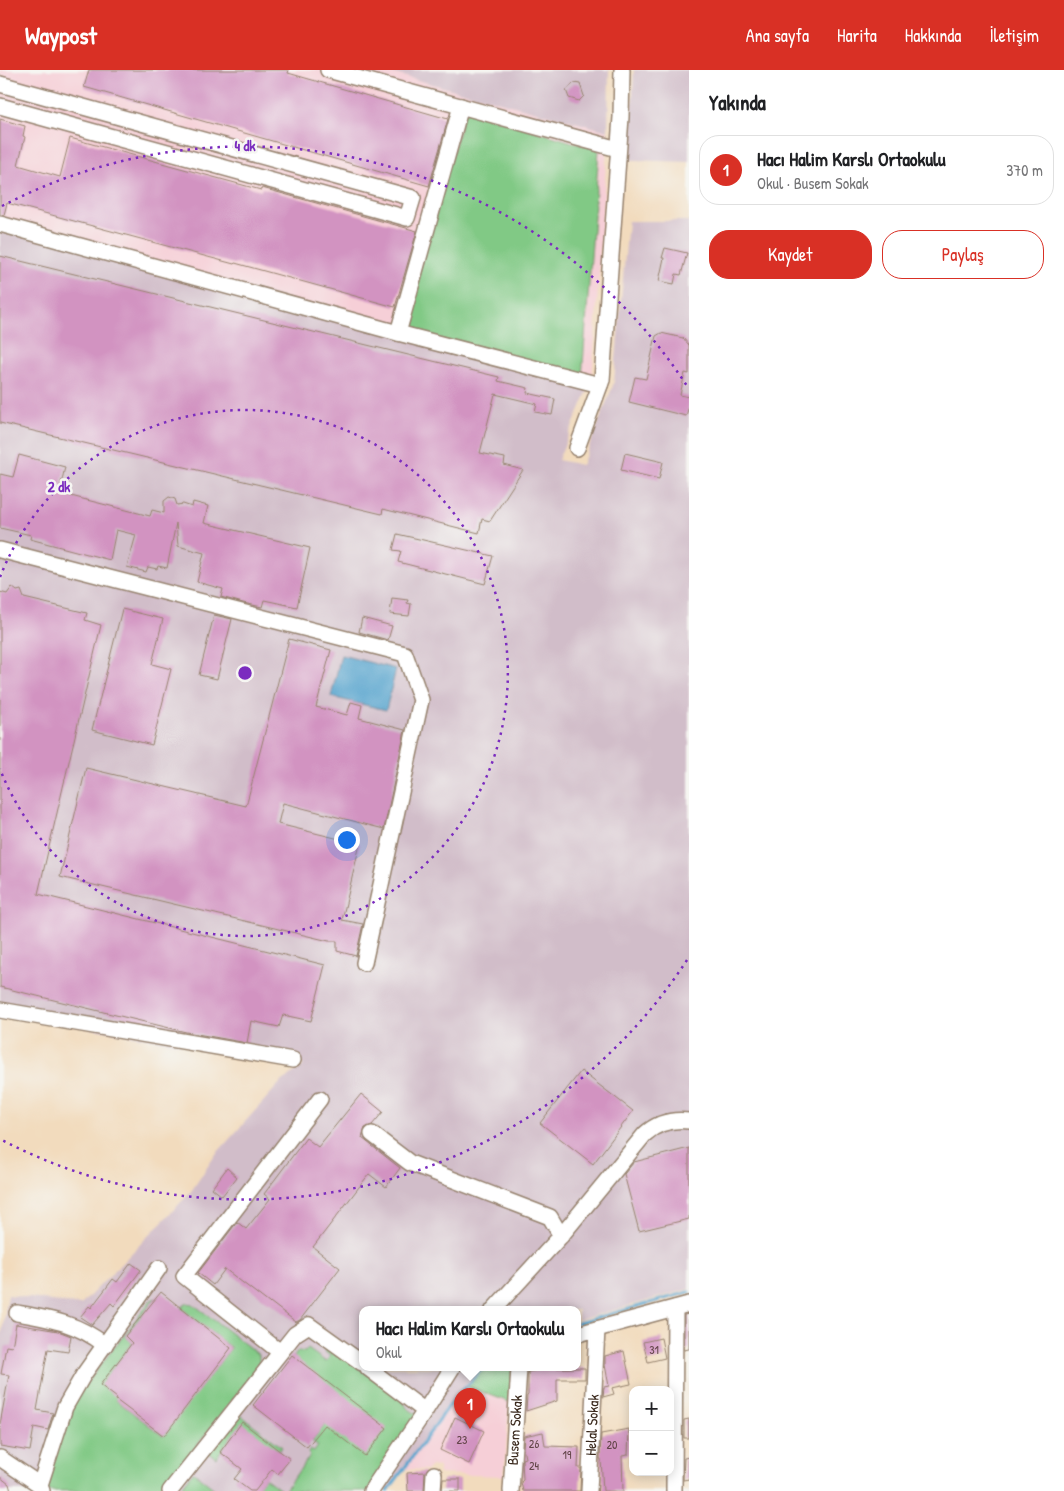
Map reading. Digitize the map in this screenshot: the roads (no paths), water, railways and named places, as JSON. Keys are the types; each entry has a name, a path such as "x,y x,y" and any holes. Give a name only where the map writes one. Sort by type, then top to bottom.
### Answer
{"street":[{"path":"328,70 618,149"},
{"path":"577,448 602,380 613,317 622,70"},
{"path":"0,84 413,198 407,218 0,106"},
{"path":"398,333 460,106"},
{"path":"0,224 398,333 600,385"},
{"path":"0,550 405,654 421,700 364,964"},
{"path":"0,1010 293,1060"},
{"path":"280,1352 184,1276 320,1099"},
{"path":"497,1306 561,1236 644,1134 666,1122 689,1120"},
{"path":"372,1134 410,1164 550,1217 561,1236"},
{"path":"0,1458 41,1488 65,1407 84,1374 160,1268"},
{"path":"581,1333 682,1306 674,1491"},
{"path":"18,1313 60,1321 93,1335 105,1345"},
{"path":"170,1491 295,1334 309,1326 359,1362"},
{"name":"Helal Sokak","path":"589,1491 597,1329"},
{"path":"372,1371 425,1412"},
{"path":"371,1491 425,1412 450,1371"},
{"name":"Busem Sokak","path":"511,1491 519,1371"},
{"path":"433,1491 434,1474"}],"water":[{"path":"341,655 396,669 386,710 331,697"}],"waterway":[{"path":"581,1322 689,1292"},
{"path":"388,1491 452,1402 480,1371"}],"place":[{"name":"Hacı Halim Karslı Ortaokulu","path":"470,1429"}]}
